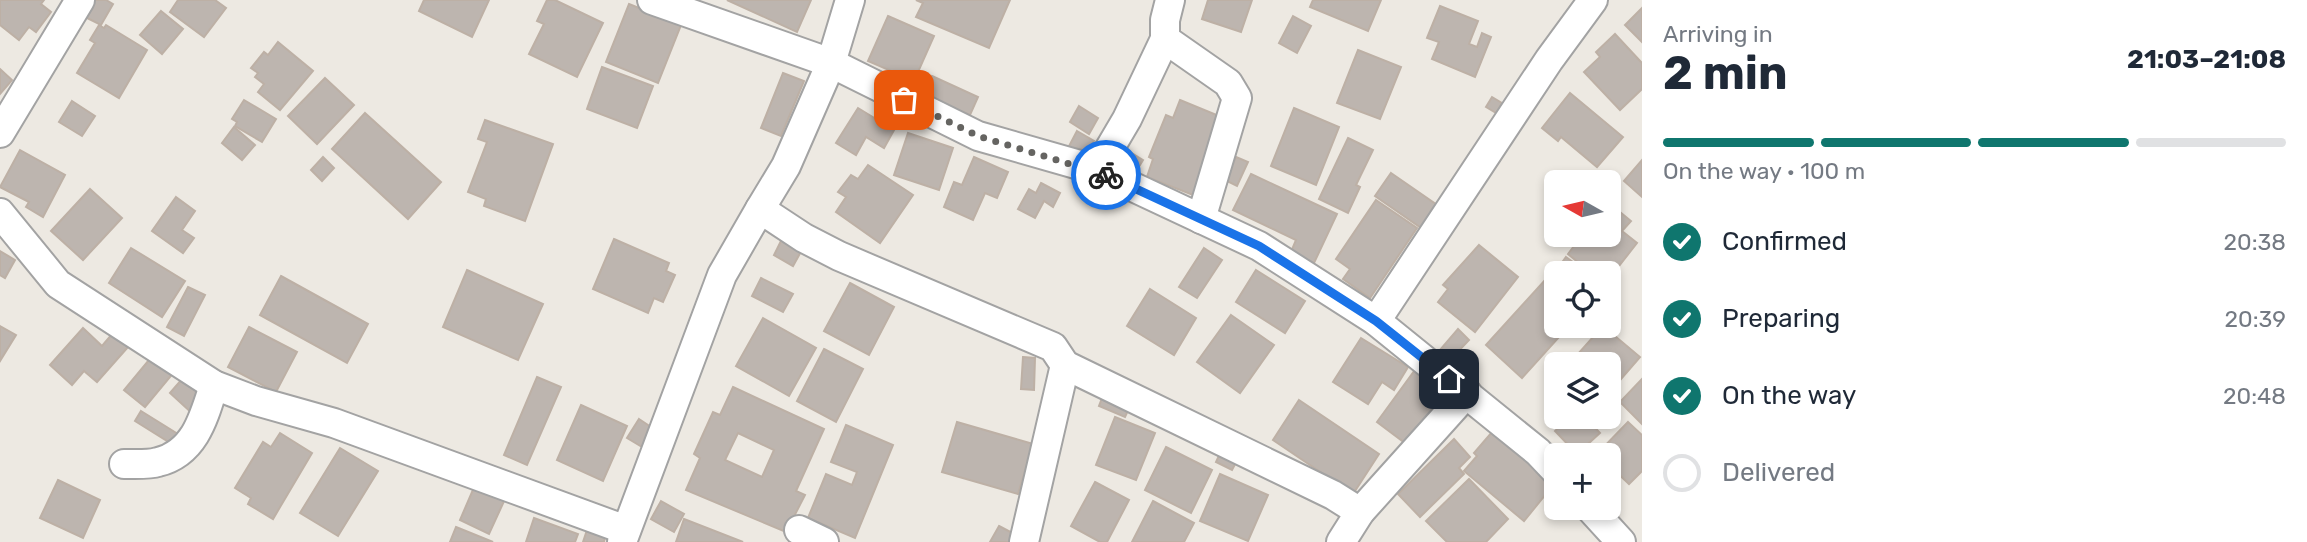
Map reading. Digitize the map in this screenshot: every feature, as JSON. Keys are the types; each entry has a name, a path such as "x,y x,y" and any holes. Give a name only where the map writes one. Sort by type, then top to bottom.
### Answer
{"street":[{"path":"0,133 80,0"},
{"path":"652,0 831,63 978,136 1097,170 1259,246 1376,321 1544,458"},
{"path":"0,213 58,285 214,385 256,401 334,423 624,536 722,275 786,166 831,63 850,0"},
{"path":"1097,170 1127,119 1165,39 1170,0"},
{"path":"1376,321 1549,60 1593,0"},
{"path":"1165,39 1228,83 1237,98 1201,219"},
{"path":"760,209 839,256 1053,347 1065,365 1333,495 1360,512"},
{"path":"1024,542 1065,365"},
{"path":"124,464 158,462 182,452 201,425 214,385"},
{"path":"1340,542 1360,512 1467,393"},
{"path":"1601,520 1621,542"}],"building":[{"path":"0,0 44,0 41,4 51,12 36,32 29,27 19,40 0,25"},
{"path":"93,0 106,0 113,4 101,25 85,17"},
{"path":"178,0 215,0 226,8 204,37 170,12"},
{"path":"424,0 489,0 472,37 419,11"},
{"path":"547,0 555,0 603,23 577,77 529,54 544,24 537,21"},
{"path":"727,0 811,0 797,32"},
{"path":"916,0 1010,0 989,48 916,17 923,3"},
{"path":"1208,0 1252,0 1241,32 1202,19"},
{"path":"1313,0 1381,0 1368,31 1310,7"},
{"path":"629,4 681,25 658,83 606,62"},
{"path":"1440,6 1478,21 1469,44 1477,47 1482,33 1491,37 1475,77 1432,59 1439,42 1427,38"},
{"path":"1642,8 1642,42 1625,25"},
{"path":"161,11 183,29 162,54 140,35"},
{"path":"888,16 934,36 914,81 868,61"},
{"path":"1293,16 1311,26 1297,53 1279,43"},
{"path":"99,25 104,28 106,25 147,50 119,98 77,73 95,43 90,40"},
{"path":"1615,34 1642,63 1642,89 1620,110 1584,72 1600,57 1596,52"},
{"path":"278,42 313,71 280,110 258,92 264,84 255,77 258,73 251,68 264,52 268,55"},
{"path":"1358,50 1401,67 1380,119 1337,103"},
{"path":"602,67 653,86 637,128 587,109"},
{"path":"0,69 12,80 0,94"},
{"path":"783,73 804,81 781,136 761,128"},
{"path":"932,76 978,97 970,115 924,95"},
{"path":"325,78 354,105 317,144 288,116"},
{"path":"1570,93 1623,137 1597,167 1561,137 1558,141 1542,128"},
{"path":"1492,97 1502,103 1496,113 1486,107"},
{"path":"244,100 276,119 262,142 235,126 237,122 232,119"},
{"path":"1180,100 1224,118 1193,195 1147,177 1153,159 1149,157 1166,115 1173,118"},
{"path":"72,101 95,116 82,136 59,122"},
{"path":"1079,106 1098,118 1089,134 1070,122"},
{"path":"858,108 894,130 884,148 866,137 856,155 836,143"},
{"path":"1294,108 1339,127 1316,185 1271,166"},
{"path":"365,113 441,182 408,219 332,149"},
{"path":"485,120 553,144 525,221 484,206 486,199 468,192 487,142 478,139"},
{"path":"234,127 255,145 242,160 222,143"},
{"path":"1077,131 1094,141 1085,158 1068,148"},
{"path":"908,133 953,148 939,190 894,175"},
{"path":"1348,138 1373,150 1356,185 1360,187 1348,213 1319,199"},
{"path":"20,150 65,175 43,217 26,207 29,202 0,187"},
{"path":"1130,152 1143,160 1132,178 1119,171"},
{"path":"323,157 334,168 322,181 311,170"},
{"path":"974,157 1008,172 997,198 985,193 973,220 944,207 954,182 962,185"},
{"path":"1236,157 1248,162 1237,186 1225,180"},
{"path":"1642,160 1642,197 1624,181"},
{"path":"868,165 913,195 880,243 836,212 846,197 838,192 851,175 858,179"},
{"path":"1391,173 1443,209 1427,232 1375,196"},
{"path":"1251,174 1337,214 1314,263 1291,252 1296,240 1233,210"},
{"path":"1041,183 1060,193 1053,207 1044,201 1035,218 1018,209 1029,189 1036,193"},
{"path":"90,189 122,218 83,260 51,231"},
{"path":"176,197 195,211 182,230 194,238 183,253 152,231"},
{"path":"1376,200 1417,228 1370,298 1343,279 1350,269 1336,259"},
{"path":"1621,213 1631,221 1622,231 1637,243 1621,263 1621,261 1576,261 1568,254 1573,247 1621,247"},
{"path":"783,237 803,248 793,266 774,255"},
{"path":"614,239 669,263 666,271 675,275 663,302 654,298 648,313 593,289"},
{"path":"1479,245 1518,277 1475,332 1438,302 1448,289 1443,285"},
{"path":"131,248 185,281 162,317 109,283"},
{"path":"1204,248 1222,260 1197,298 1179,287"},
{"path":"0,251 15,260 5,278 0,275"},
{"path":"467,270 543,304 518,360 443,327"},
{"path":"1256,270 1305,301 1285,333 1236,302"},
{"path":"281,276 368,324 347,363 260,315"},
{"path":"761,278 793,294 783,312 752,296"},
{"path":"1544,281 1544,338 1558,338 1522,378 1486,345"},
{"path":"850,283 894,307 869,355 824,331"},
{"path":"188,287 205,295 184,336 167,327"},
{"path":"1150,289 1196,318 1174,355 1127,326"},
{"path":"1231,315 1274,345 1240,393 1197,362"},
{"path":"763,318 816,348 789,396 736,366"},
{"path":"0,326 16,335 0,361"},
{"path":"249,327 297,352 276,392 228,367"},
{"path":"83,328 102,346 113,333 128,347 97,382 84,371 72,385 50,365"},
{"path":"1458,329 1469,340 1450,360 1440,350"},
{"path":"1361,338 1408,367 1394,390 1382,382 1368,404 1333,382"},
{"path":"1592,338 1617,338 1640,357 1621,379 1621,352 1580,352"},
{"path":"824,349 863,369 836,422 797,401"},
{"path":"154,354 175,371 145,407 124,390"},
{"path":"1023,357 1035,358 1034,390 1021,389"},
{"path":"1415,370 1447,393 1409,446 1377,422"},
{"path":"537,377 561,387 527,465 504,455"},
{"path":"183,378 205,400 193,414 170,393"},
{"path":"1642,379 1642,424 1621,403"},
{"path":"733,387 824,429 796,491 805,495 786,532 686,490 700,458 694,454 713,412 720,415","holes":["738,433 774,450 762,477 725,460"]},
{"path":"1104,393 1131,404 1125,417 1099,406"},
{"path":"1299,400 1379,454 1353,494 1273,440"},
{"path":"581,405 627,426 603,481 557,460"},
{"path":"141,411 186,439 180,449 135,421"},
{"path":"1115,417 1155,433 1136,480 1096,465"},
{"path":"639,419 654,429 642,447 627,438"},
{"path":"957,422 1033,444 1018,494 942,472"},
{"path":"1628,422 1642,435 1642,471 1629,484 1621,476 1621,443 1608,443"},
{"path":"846,425 893,445 855,538 808,518 826,474 852,485 857,472 831,462"},
{"path":"1596,429 1600,433 1589,443 1566,443 1555,431"},
{"path":"1493,431 1544,474 1544,496 1524,521 1464,471 1477,456 1474,453"},
{"path":"280,433 312,453 273,519 248,504 251,498 235,488 263,442 271,447"},
{"path":"1454,439 1470,457 1459,468 1464,474 1420,517 1398,494"},
{"path":"1166,447 1212,470 1191,513 1145,490"},
{"path":"1223,447 1240,455 1232,470 1216,462"},
{"path":"340,448 378,471 338,536 300,513"},
{"path":"1220,474 1268,495 1248,541 1200,521"},
{"path":"1469,479 1508,519 1486,542 1447,542 1426,521"},
{"path":"58,480 100,500 83,538 40,518"},
{"path":"1095,482 1129,500 1107,542 1100,542 1071,526"},
{"path":"475,485 505,499 489,534 460,520"},
{"path":"661,501 684,514 674,532 651,519"},
{"path":"1153,501 1194,523 1184,542 1132,542"},
{"path":"534,518 578,534 575,542 526,542"},
{"path":"684,519 743,542 676,542"},
{"path":"999,526 1018,536 1015,542 990,542"},
{"path":"456,527 493,542 450,542"},
{"path":"587,530 605,537 604,542 583,542"}],"way so far":[{"path":"904,100 978,136 1097,170 1106,175"}],"route":[{"path":"1106,175 1259,246 1376,321 1449,379"}]}
